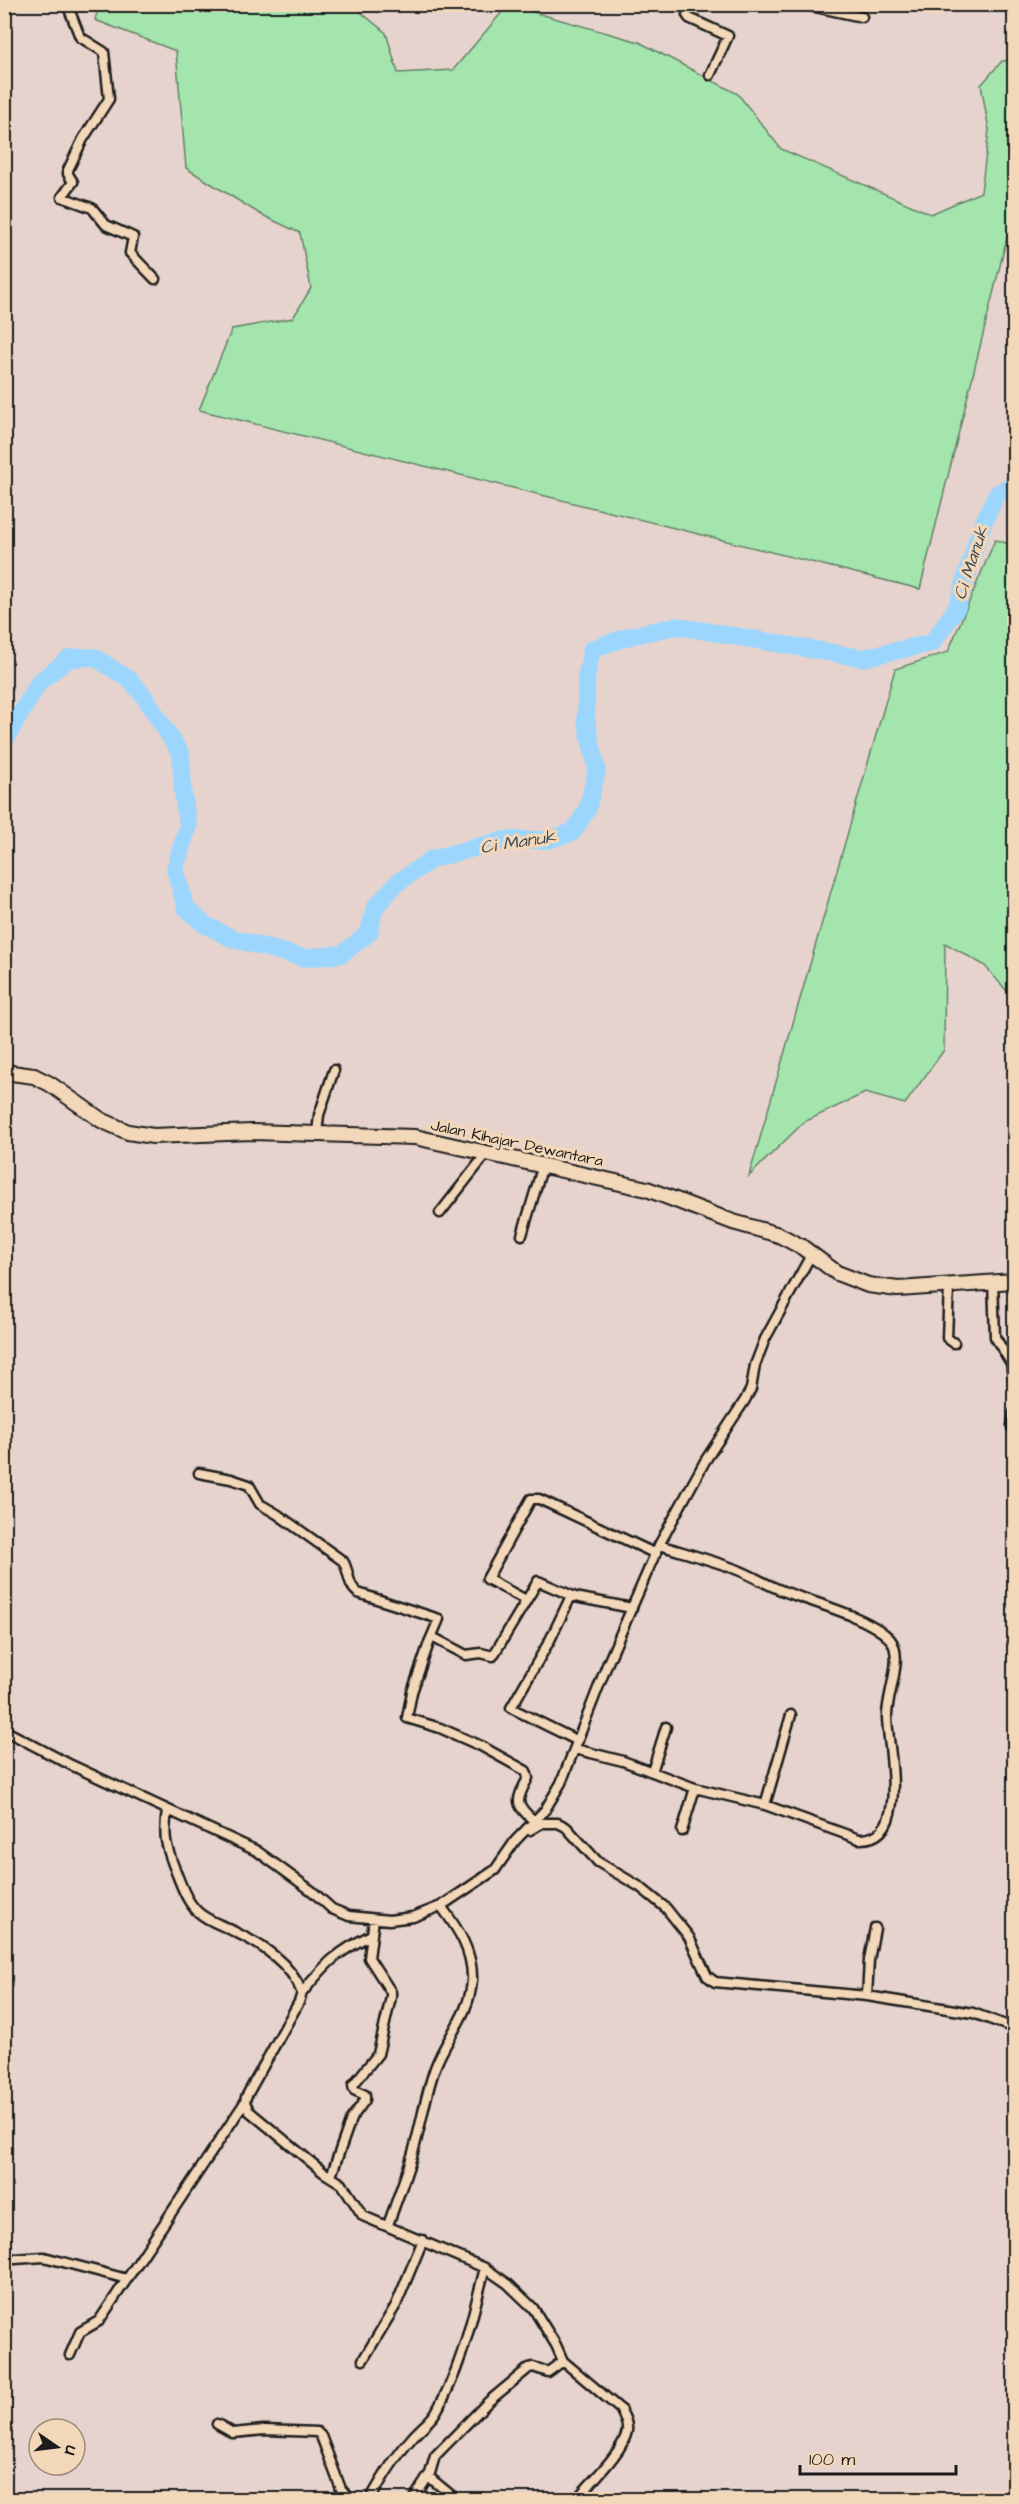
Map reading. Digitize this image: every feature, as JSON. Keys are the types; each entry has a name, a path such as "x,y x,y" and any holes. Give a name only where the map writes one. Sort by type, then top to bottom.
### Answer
{"main road":[{"name":"Jalan Kihajar Dewantara","path":"4,1072 34,1076 50,1084 101,1120 135,1133 153,1136 252,1132 409,1136 647,1189 733,1222 779,1235 802,1247 837,1273 868,1284 898,1289 1014,1281"}],"street":[{"path":"67,4 80,37 104,52 109,97 68,170 73,182 62,197 92,208 106,225 133,237 130,253 155,279"},
{"path":"690,4 687,15 689,18 728,36 710,75"},
{"path":"801,4 862,17"},
{"path":"317,1133 319,1115 334,1070"},
{"path":"440,1213 487,1153"},
{"path":"522,1235 543,1165"},
{"path":"4,1730 70,1765 257,1851 332,1909 348,1916 374,1919 413,1917 441,1906 495,1870 515,1841 544,1810 561,1783 607,1665 658,1550 705,1461 751,1389 755,1365 765,1339 811,1255"},
{"path":"993,1281 995,1337 1011,1364 1014,1384"},
{"path":"949,1287 947,1338 954,1343"},
{"path":"1014,1413 1012,1427 1014,1430"},
{"path":"199,1473 249,1485 260,1504 343,1561 347,1566 352,1588 358,1593 439,1619 412,1692 407,1718 440,1728 481,1746 526,1771 528,1778 518,1802 522,1810 534,1821"},
{"path":"526,1600 487,1579 529,1502 539,1499 658,1550 737,1570 762,1583 880,1630 895,1647 896,1665 887,1698 893,1801 889,1821 875,1837 860,1839 765,1805 694,1788 576,1745 511,1708 550,1640 571,1596"},
{"path":"432,1638 466,1655 482,1653 493,1656 538,1581 571,1596 632,1608"},
{"path":"765,1805 791,1715"},
{"path":"652,1772 666,1727"},
{"path":"682,1831 694,1788"},
{"path":"167,1810 164,1829 166,1848 191,1904 203,1917 236,1932 276,1957 291,1973 302,1993"},
{"path":"515,1841 542,1823 558,1823 566,1827 598,1862 640,1887 666,1908 689,1937 707,1976 715,1982 736,1986 867,1996 973,2013 1014,2028"},
{"path":"388,2225 412,2156 434,2070 463,2017 469,1999 472,1980 465,1943 441,1906"},
{"path":"330,2176 351,2119 365,2100 365,2095 354,2090 352,2085 378,2054 391,1996 391,1992 370,1960 374,1919"},
{"path":"867,1996 869,1960 875,1928"},
{"path":"70,2355 80,2332 99,2321 245,2102 302,1993 326,1963 339,1952 371,1935"},
{"path":"245,2102 254,2117 344,2186 363,2216 485,2268 508,2283 532,2308 556,2345 563,2361 620,2409 626,2424 625,2438 618,2450 576,2499"},
{"path":"363,2360 399,2299 423,2240"},
{"path":"4,2256 15,2259 44,2257 128,2279"},
{"path":"370,2499 386,2471 433,2416 446,2393 463,2351 485,2268"},
{"path":"413,2499 429,2475 435,2456 488,2402 529,2368 533,2367 548,2372 563,2361"},
{"path":"217,2424 233,2433 264,2430 317,2432 321,2436 341,2489 351,2499"},
{"path":"429,2475 431,2480 457,2499"}],"green space":[{"path":"99,5 352,5 386,33 398,73 453,70 508,5 639,42 738,94 781,149 931,214 981,192 989,130 981,85 1002,61 1014,60 1014,209 920,589 199,410 232,329 293,318 311,288 300,233 260,214 186,168 176,51 95,20"},
{"path":"995,540 1014,545 1014,999 984,965 945,943 944,1050 905,1104 865,1093 804,1122 749,1176 895,669 948,652"}],"waterway":[{"name":"Ci Manuk","path":"4,742 39,682 70,658 94,657 129,679 144,696 181,754 183,794 188,826 175,869 186,908 204,924 231,938 303,958 342,954 369,933 375,907 397,883 432,859 504,840 548,840 573,832 587,810 597,770 586,720 586,677 592,649 630,636 676,626 862,658 932,643 957,607 981,528 996,495 1014,484"}]}
